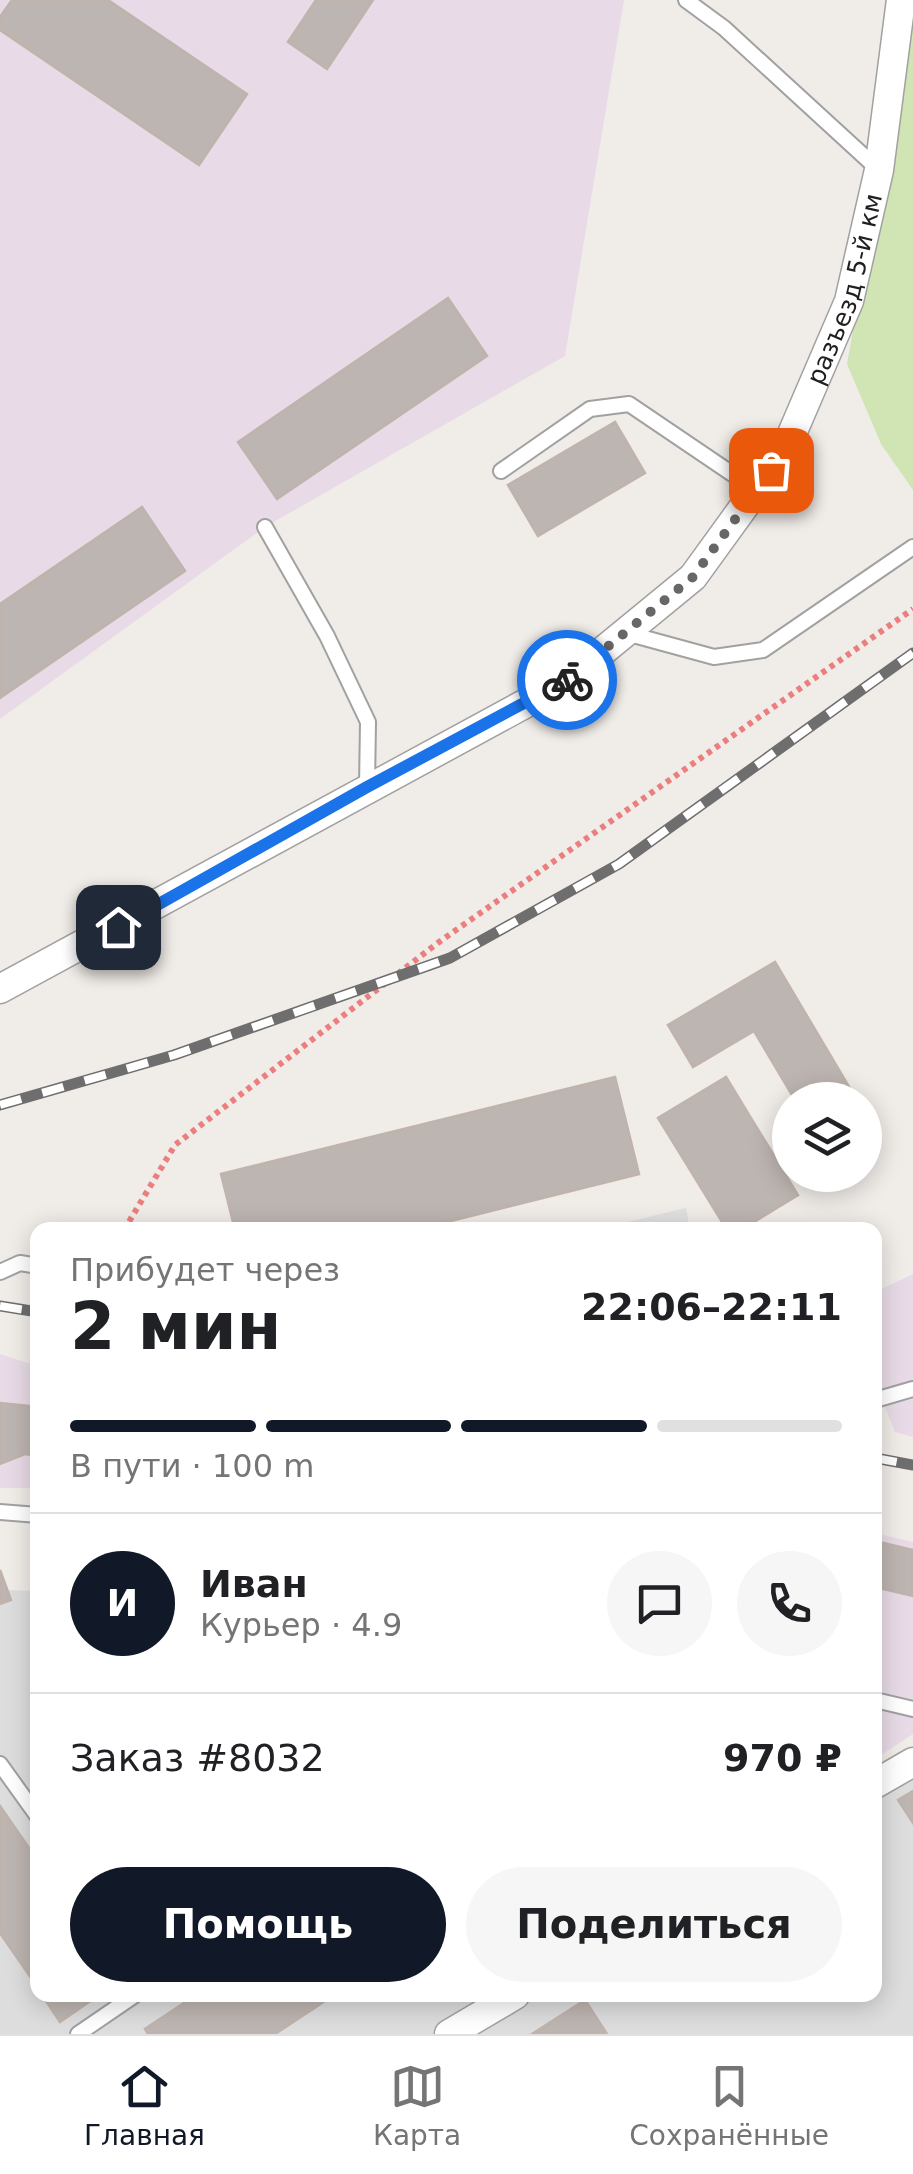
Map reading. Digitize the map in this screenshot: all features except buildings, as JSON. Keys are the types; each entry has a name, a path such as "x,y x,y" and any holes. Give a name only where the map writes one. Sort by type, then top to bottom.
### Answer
{"street":[{"name":"разъезд 5-й км","path":"0,989 565,682 693,577 785,450 849,301 879,170 902,0"},
{"path":"882,1780 913,1762"},
{"path":"449,2034 503,2002"}],"lane":[{"path":"686,0 724,28 879,170"},
{"path":"501,471 590,410 629,404 756,490"},
{"path":"265,528 327,636 368,722 367,787"},
{"path":"625,633 714,656 763,650 913,547"},
{"path":"0,1272 20,1263 30,1265"},
{"path":"882,1398 913,1389"},
{"path":"0,1512 30,1515"},
{"path":"882,1702 913,1709"},
{"path":"0,1764 30,1805"},
{"path":"78,2034 125,2002"}],"path":[{"path":"129,1222 175,1144 440,942 913,609"}],"shaded area":[{"path":"0,0 624,0 565,356 265,527 0,719"},
{"path":"686,1208 689,1222 627,1222"},
{"path":"913,1274 913,1437 895,1432 882,1400 882,1289"},
{"path":"0,1354 30,1364 30,1488 0,1488"},
{"path":"882,1535 913,1542 913,1734 882,1754"},
{"path":"0,1590 30,1591 30,2002 882,2002 882,1787 913,1769 913,2034 0,2034"}],"green space":[{"path":"911,0 913,490 881,444 847,364"}],"railway":[{"path":"0,1105 174,1055 450,958 619,864 913,653"},
{"path":"0,1306 30,1311"},
{"path":"882,1459 913,1465"}],"way so far":[{"path":"567,680 693,577 771,470"}],"route":[{"path":"118,927 567,680"}]}
